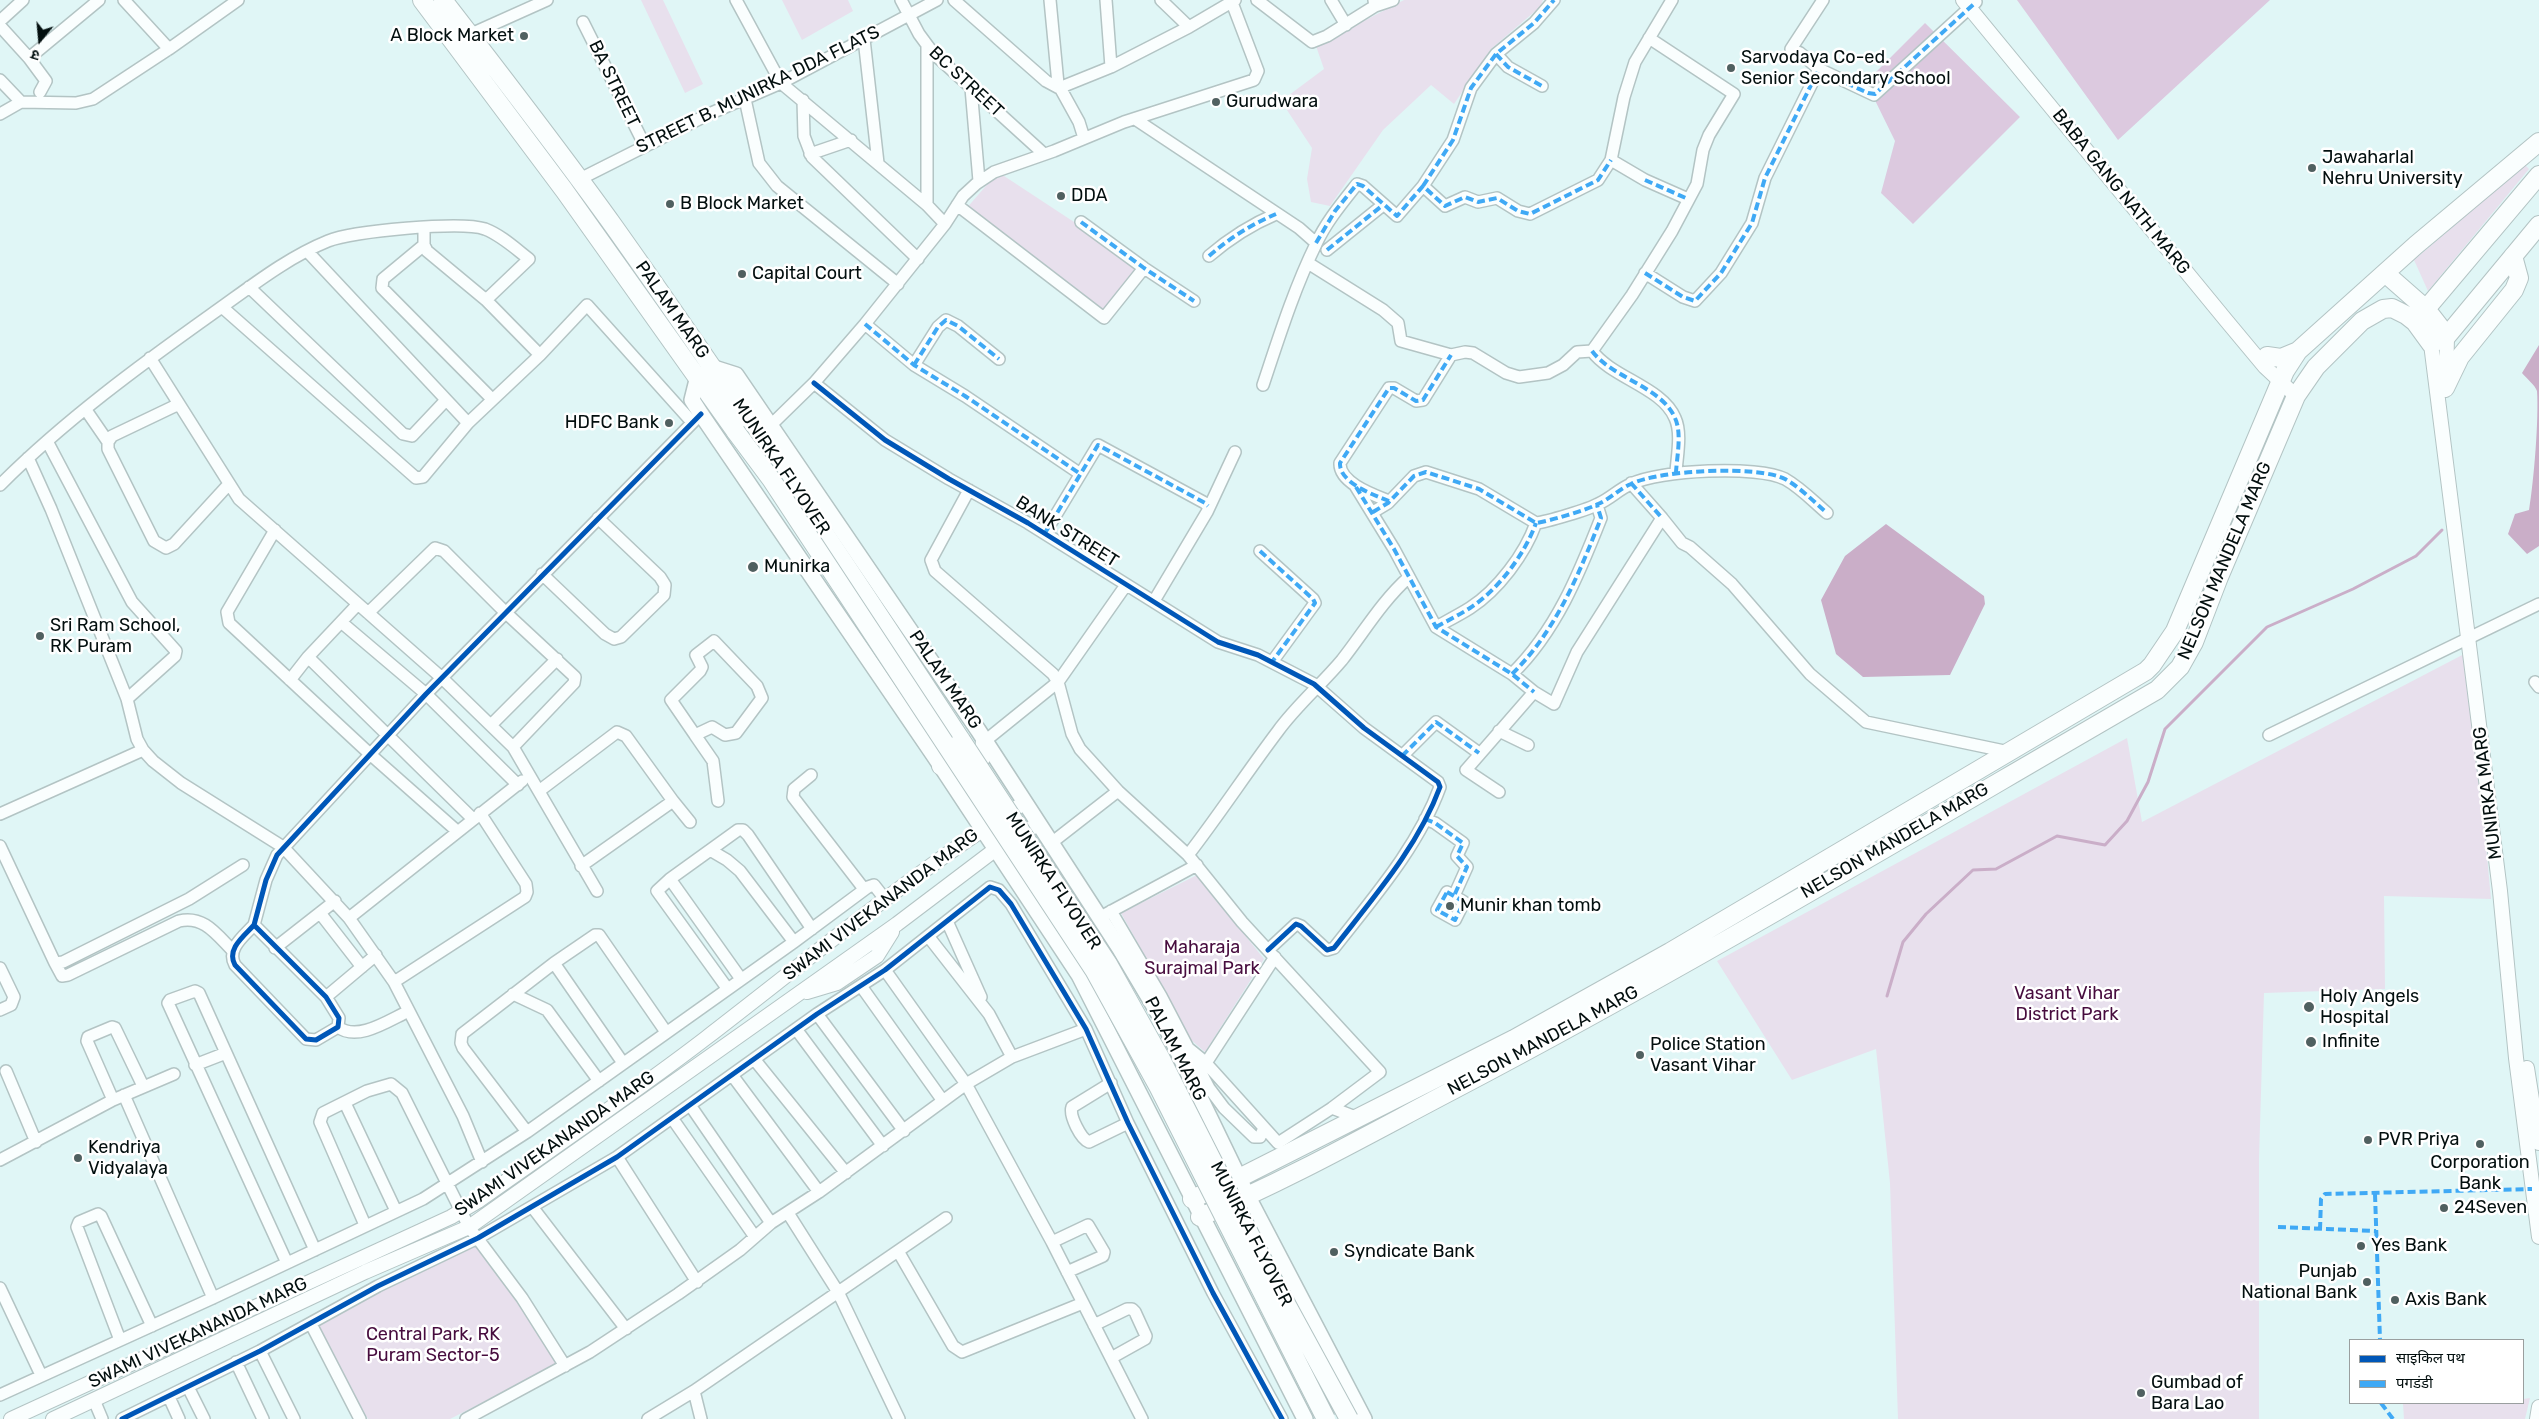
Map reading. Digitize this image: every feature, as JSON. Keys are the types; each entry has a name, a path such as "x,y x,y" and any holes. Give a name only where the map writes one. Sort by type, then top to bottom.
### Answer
{"main road":[{"name":"PALAM MARG","path":"422,0 564,190 697,380 692,400 697,418 941,766 1079,975 1200,1217 1305,1419"},
{"name":"PALAM MARG","path":"443,0 614,226 714,368 736,375 985,741 1050,844 1106,915 1164,1022 1248,1197 1364,1419"},
{"path":"2267,356 2281,358 2298,351 2385,273 2539,142"},
{"path":"2420,316 2539,176"},
{"path":"2432,347 2447,336 2539,225"},
{"path":"2446,384 2460,357 2514,290 2519,278 2513,256"},
{"path":"2385,273 2420,316 2447,336"},
{"name":"NELSON MANDELA MARG","path":"1200,1217 1248,1197 1523,1053 1687,963 2157,690 2180,667 2194,642 2219,577 2300,390 2340,342 2376,312 2392,308 2420,316 2432,347"},
{"name":"NELSON MANDELA MARG","path":"1192,1198 1239,1178 1281,1149 1358,1118 1514,1039 1661,957 2146,671 2157,659 2175,631 2283,377 2298,351"},
{"name":"MUNIRKA FLYOVER","path":"714,368 771,480 1094,970 1150,1070 1326,1419"},
{"name":"MUNIRKA FLYOVER","path":"697,380 744,428 1108,964 1161,1059 1270,1274 1349,1419"},
{"path":"941,766 951,771 962,772 972,769 980,761 984,752 985,741"}],"street":[{"path":"0,21 23,0"},
{"path":"29,58 99,0"},
{"path":"124,0 169,49"},
{"path":"0,114 21,102 76,103 93,99 169,49 238,0"},
{"path":"469,35 547,0"},
{"path":"736,0 781,82 927,205 945,224"},
{"name":"BC STREET","path":"901,0 927,45 946,66 1044,154"},
{"name":"STREET B, MUNIRKA DDA FLATS","path":"578,180 644,146 781,82 937,0"},
{"path":"954,0 1046,81 1059,88"},
{"path":"1050,0 1059,88 1078,122 1084,138"},
{"path":"1106,0 1111,67"},
{"path":"1161,0 1189,27"},
{"path":"770,426 814,383 865,324 945,224 957,205 980,181 994,172 1135,118 1254,80 1258,71 1232,0 1189,27 1111,67 1059,88"},
{"path":"1257,0 1312,42 1346,25 1375,3 1392,0"},
{"path":"1331,0 1346,25"},
{"path":"1263,385 1286,316 1316,243 1336,211 1358,184 1363,186 1395,215 1400,216 1424,186 1453,140 1471,88 1496,54 1534,23 1554,0"},
{"path":"1424,186 1445,206 1464,197 1478,202 1497,198 1518,211 1530,214 1598,180 1611,160 1626,89 1635,62 1672,0"},
{"path":"1823,0 1792,49 1800,53 1819,69 1874,95 1971,2"},
{"name":"BABA GANG NATH MARG","path":"1971,2 2283,377"},
{"name":"BA STREET","path":"584,22 644,146"},
{"path":"0,26 29,58 46,81 40,92"},
{"path":"864,38 878,163"},
{"path":"1308,263 1383,310 1398,323 1401,341 1451,355 1465,352 1473,353 1506,373 1524,377 1554,371 1577,352 1592,351 1672,231 1697,184 1703,150 1709,135 1734,94 1649,38"},
{"path":"927,45 927,205"},
{"path":"1496,54 1508,67 1542,86"},
{"path":"1645,273 1683,297 1695,301 1721,273 1752,223 1765,178 1819,69"},
{"path":"0,80 21,102"},
{"path":"971,88 980,181"},
{"path":"745,100 758,163 777,186 898,284"},
{"path":"803,100 804,136 810,154 918,258"},
{"name":"BABA GANG NATH MARG","path":"2061,112 2225,319 2283,377"},
{"path":"1135,118 1316,243"},
{"path":"810,154 851,140"},
{"path":"1611,160 1645,180 1688,199"},
{"path":"957,205 1104,318 1144,268"},
{"path":"1327,250 1383,205"},
{"path":"1208,256 1255,222 1276,214"},
{"path":"1081,222 1144,268 1194,301"},
{"path":"424,227 424,244 427,251 486,300 540,354"},
{"path":"0,485 47,441 150,358 249,288 307,251 344,236 424,227 484,228 529,259 486,300"},
{"path":"424,244 383,279 382,288 492,399"},
{"path":"307,251 468,423"},
{"path":"249,288 403,434 412,436 446,400"},
{"path":"222,307 413,477 422,477 468,423 540,354 587,305 697,418 426,694 371,755 283,846 272,864 254,925 233,950 232,958 235,965 306,1039 316,1040 338,1027 340,1020 326,997 254,925"},
{"path":"914,365 938,328 946,320 958,326 999,359"},
{"path":"865,324 914,365 965,396 1079,473"},
{"name":"MUNIRKA MARG","path":"2447,336 2446,384 2472,635 2536,1189 2539,1237"},
{"name":"MUNIRKA MARG","path":"2432,347 2449,493 2472,635"},
{"path":"1592,351 1616,372 1660,400 1672,413 1677,426 1676,472"},
{"path":"1451,355 1423,400 1416,401 1394,388 1389,388 1340,464 1342,470 1372,512 1436,627 1512,674 1534,692 1554,704 1576,652 1662,518"},
{"path":"150,358 229,484 244,504 442,678 492,724 513,747 597,891"},
{"path":"2283,377 2300,390"},
{"name":"BANK STREET","path":"814,383 880,437 1045,533 1221,643 1272,662 1317,686 1364,728 1440,784 1435,801 1425,819"},
{"path":"179,404 112,436 108,442 108,448 152,538 162,547 170,548 229,484"},
{"path":"86,410 108,442"},
{"path":"47,441 132,602 176,651 175,656 127,699"},
{"path":"1045,533 1094,448 1099,445 1205,502 1208,506"},
{"path":"1154,601 1207,512 1208,506 1235,452"},
{"path":"28,458 51,509 127,699 137,739 142,750 181,783 283,846 335,901 394,982 463,1116 482,1162"},
{"path":"1436,627 1470,608 1484,597 1515,560 1536,523 1598,505 1631,483 1676,472 1722,471 1780,477 1796,487 1828,513"},
{"path":"1372,512 1389,501 1414,476 1426,472 1479,489 1536,523"},
{"path":"1631,483 1682,543 1732,584 1810,674 1866,722 2009,752"},
{"path":"1356,488 1389,501"},
{"path":"969,490 931,560 932,566 1037,659 1058,682 1076,744 1118,792 1188,855 1242,922 1380,1071 1281,1149 1206,1063 1188,1048"},
{"path":"1512,674 1533,654 1560,612 1601,518 1598,505"},
{"path":"542,574 604,634 614,639 621,637 664,595 665,585 660,577 598,518"},
{"path":"274,530 227,612 226,617 234,628 290,680 457,831"},
{"path":"368,613 438,548 455,561 505,612 574,676 574,683 513,747"},
{"path":"1260,551 1313,599 1315,603 1272,662"},
{"path":"1188,855 1226,806 1278,731 1341,660 1388,597 1409,577"},
{"path":"985,741 1058,682 1126,585"},
{"path":"290,680 308,657 358,604"},
{"path":"2269,735 2539,604"},
{"path":"341,622 426,694 518,785"},
{"path":"695,735 712,727 725,735 736,733 762,698 757,686 714,641 696,655 702,667 700,671 671,700 695,735 713,761 718,801"},
{"path":"308,657 477,816 526,884 527,892 525,897 394,982"},
{"path":"492,724 557,659"},
{"path":"1499,792 1466,770 1534,692"},
{"path":"1402,756 1436,722 1479,753"},
{"path":"1499,731 1528,745"},
{"path":"539,791 618,732 626,736 690,822"},
{"path":"0,814 142,750"},
{"path":"349,918 530,775"},
{"path":"811,775 794,789 793,797 864,890"},
{"path":"1050,844 1118,792"},
{"path":"581,866 673,801"},
{"name":"SWAMI VIVEKANANDA MARG","path":"11,1419 461,1211 704,1040 885,899 982,829 1024,803"},
{"path":"1206,1063 1272,953 1294,925 1298,924 1327,950 1332,950 1386,881 1425,819 1435,823 1463,843 1457,856 1467,867 1454,896"},
{"name":"SWAMI VIVEKANANDA MARG","path":"53,1419 365,1272 474,1233 796,995 837,984 876,956 897,924 996,849 1038,824"},
{"path":"727,988 657,893 658,889 670,879 738,830 745,831 812,928"},
{"path":"0,846 62,976 68,975 179,921 188,919 205,924 233,950"},
{"path":"710,850 727,860 740,871 794,942"},
{"path":"55,964 63,962 189,899 243,865"},
{"path":"1197,866 1106,915 1161,996 1209,1088 1224,1108 1254,1137 1260,1137 1264,1128"},
{"path":"670,879 741,978"},
{"path":"0,1395 315,1250 396,1211 448,1183 527,1132 864,890 874,885 885,899"},
{"path":"122,1419 260,1351 474,1233 533,1208 617,1157 817,1014 885,970 990,887 999,890 1011,904 1086,1029 1128,1123 1213,1293 1282,1419"},
{"path":"275,948 335,901"},
{"path":"320,913 362,967"},
{"path":"947,921 989,1014 1012,1057"},
{"path":"527,1132 461,1043 462,1034 554,963 595,934 599,935 666,1032"},
{"path":"928,936 989,1014"},
{"path":"326,997 376,955"},
{"path":"554,963 623,1063"},
{"path":"885,970 966,1084 1052,1242 1142,1419"},
{"path":"0,1010 11,1005 14,1000 2,975"},
{"path":"861,986 943,1101"},
{"path":"287,1263 195,1065 168,1003 170,1000 198,992 315,1250"},
{"path":"513,994 547,1010 599,1081"},
{"path":"338,1027 346,1032 358,1033 409,1011"},
{"path":"817,1014 904,1131"},
{"path":"143,1086 115,1028 112,1027 88,1037 87,1041 119,1098 213,1298"},
{"path":"796,1029 883,1146"},
{"path":"466,1419 480,1416 566,1366 697,1282 771,1223 788,1214 846,1173 966,1084 1012,1057 1086,1029"},
{"path":"195,1065 226,1053"},
{"name":"MUNIRKA MARG","path":"2521,1058 2539,1143"},
{"path":"754,1059 846,1173"},
{"path":"6,1071 36,1142"},
{"path":"0,1160 143,1086 174,1074"},
{"path":"732,1075 819,1192"},
{"path":"1111,1083 1072,1108 1071,1113 1084,1140 1089,1142 1128,1123"},
{"path":"365,1225 320,1122 323,1113 387,1084 396,1086 402,1093 474,1233 522,1298 566,1366"},
{"path":"345,1103 396,1211"},
{"path":"690,1105 771,1223"},
{"path":"1332,1108 1358,1118"},
{"path":"672,1118 755,1237"},
{"path":"617,1157 697,1282"},
{"path":"533,1208 626,1329"},
{"path":"120,1340 77,1226 79,1222 98,1214 101,1216 152,1326"},
{"path":"788,1214 838,1292 899,1419"},
{"path":"648,1419 694,1391 946,1218"},
{"path":"1052,1242 1088,1225 1104,1252 1103,1256 1067,1272"},
{"path":"898,1251 953,1346 962,1352 1083,1302"},
{"path":"0,1288 41,1375"},
{"path":"1094,1325 1127,1309 1132,1309 1135,1312 1146,1336 1145,1340 1111,1358"},
{"path":"311,1324 360,1419"},
{"path":"260,1351 294,1419"},
{"path":"236,1362 263,1419"},
{"path":"188,1388 204,1419"},
{"path":"694,1391 701,1419"},
{"path":"169,1397 179,1419"},
{"path":"94,1400 102,1419"}],"green space":[{"path":"641,0 663,0 703,84 685,93"},
{"path":"782,0 848,0 853,11 802,40"},
{"path":"1404,0 1543,0 1540,7 1491,49 1454,104 1431,85 1383,130 1330,206 1311,202 1307,179 1312,148 1281,101 1324,69 1316,46"},
{"path":"2525,165 2529,169 2428,291 2414,260"},
{"path":"998,172 1144,268 1104,318 965,210"},
{"name":"Vasant Vihar District Park","path":"2468,652 2491,899 2384,896 2385,989 2264,993 2259,1159 2259,1419 1898,1419 1890,1183 1876,1049 1792,1080 1717,961 2127,738 2142,822"},
{"name":"Maharaja Surajmal Park","path":"1197,875 1264,959 1205,1052 1191,1040 1121,913"},
{"name":"Central Park, RK Puram Sector-5","path":"480,1242 559,1363 450,1419 368,1419 314,1323"},
{"path":"2530,1398 2525,1419 2404,1419 2403,1404 2524,1404 2524,1399"}],"shaded area":[{"path":"2017,0 2270,0 2118,140"},
{"path":"1925,23 2020,117 1913,224 1881,193 1895,141 1866,82"},
{"path":"2539,345 2539,546 2527,554 2508,534 2515,514 2529,510 2536,449 2537,391 2522,373"},
{"path":"1886,524 1984,596 1985,604 1950,675 1863,677 1836,654 1821,600 1845,556"}],"waterway":[{"path":"1887,996 1903,942 1926,914 1973,870 1996,869 2057,836 2105,845 2127,821 2148,782 2165,729 2267,627 2353,589 2416,556 2442,530"}],"marked path":[{"path":"1423,186 1453,140 1471,88 1496,54 1534,23 1554,0"},
{"path":"1835,78 1868,93 1875,94 1976,2"},
{"path":"1496,54 1508,67 1542,86"},
{"path":"1645,273 1683,297 1695,301 1721,273 1752,223 1765,178 1819,69"},
{"path":"1316,243 1335,211 1357,184 1363,186 1397,216 1423,186 1445,206 1465,197 1478,202 1497,198 1518,211 1530,214 1598,180 1611,160"},
{"path":"1645,180 1688,199"},
{"path":"1327,250 1383,205"},
{"path":"1209,256 1241,232 1276,214"},
{"path":"1081,222 1144,268 1194,301"},
{"path":"914,365 938,327 946,320 958,326 999,359"},
{"path":"865,324 914,365 965,396 1079,473"},
{"path":"1592,351 1601,360 1648,390 1669,407 1675,418 1678,431 1676,472"},
{"path":"1389,501 1367,492 1351,482 1345,477 1340,463 1389,388 1394,388 1416,401 1423,400 1451,355"},
{"path":"1045,533 1098,445 1208,506"},
{"path":"1373,512 1388,503 1414,476 1426,472 1479,489 1536,523 1593,506 1627,486 1645,479 1663,475 1732,471 1753,472 1785,479 1827,513"},
{"path":"1631,483 1662,518"},
{"path":"1356,487 1394,549 1436,627 1512,674 1534,692"},
{"path":"1512,674 1528,657 1554,621 1565,601 1601,518 1597,505"},
{"path":"1436,627 1470,608 1491,591 1518,559 1536,523"},
{"path":"1260,551 1313,599 1315,603 1272,662"},
{"path":"1402,756 1436,722 1479,753"},
{"path":"1425,819 1435,823 1463,843 1457,856 1467,867 1454,896"},
{"path":"1447,892 1464,902 1455,920 1437,910 1447,892"},
{"path":"2320,1230 2321,1199 2325,1194 2532,1189"},
{"path":"2375,1194 2380,1339"},
{"path":"2278,1227 2376,1231"},
{"path":"2382,1404 2393,1419"}],"cycle path":[{"path":"814,383 885,440 949,479 1028,523 1218,642 1258,655 1314,684 1364,728 1438,782 1440,787 1431,809 1407,851 1379,891 1334,948 1327,950 1301,926 1296,924 1268,950"},
{"path":"254,925 234,948 233,959 235,965 306,1039 316,1040 338,1027 339,1018 326,997 254,925 266,880 277,855 426,694 701,414"},
{"path":"122,1419 260,1351 378,1286 478,1238 617,1157 817,1014 885,970 990,887 999,890 1011,904 1086,1029 1128,1123 1213,1293 1282,1419"}],"place":[{"name":"A Block Market","path":"524,36"},
{"name":"Sarvodaya Co-ed. Senior Secondary School","path":"1731,68"},
{"name":"Gurudwara","path":"1216,102"},
{"name":"Jawaharlal Nehru University","path":"2312,168"},
{"name":"DDA","path":"1061,196"},
{"name":"B Block Market","path":"670,204"},
{"name":"Capital Court","path":"742,274"},
{"name":"HDFC Bank","path":"669,423"},
{"name":"Munirka","path":"753,567"},
{"name":"Sri Ram School, RK Puram","path":"40,636"},
{"name":"Munir khan tomb","path":"1450,906"},
{"name":"Holy Angels Hospital","path":"2309,1007"},
{"name":"Infinite","path":"2311,1042"},
{"name":"Police Station Vasant Vihar","path":"1640,1055"},
{"name":"PVR Priya","path":"2368,1140"},
{"name":"Corporation Bank","path":"2480,1144"},
{"name":"Kendriya Vidyalaya","path":"78,1158"},
{"name":"24Seven","path":"2444,1208"},
{"name":"Yes Bank","path":"2361,1246"},
{"name":"Syndicate Bank","path":"1334,1252"},
{"name":"Punjab National Bank","path":"2367,1282"},
{"name":"Axis Bank","path":"2395,1300"},
{"name":"Gumbad of Bara Lao","path":"2141,1393"}]}
